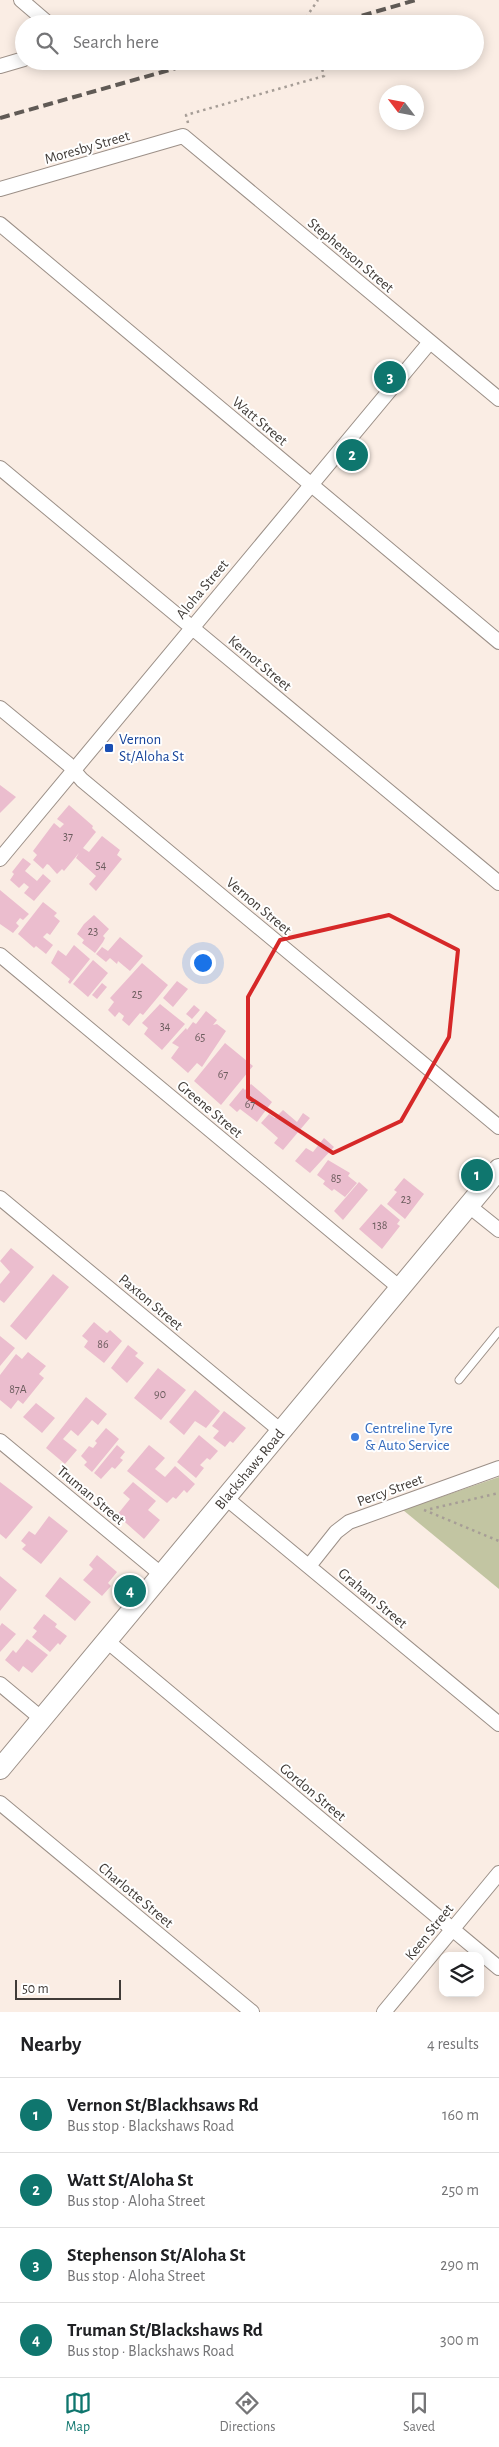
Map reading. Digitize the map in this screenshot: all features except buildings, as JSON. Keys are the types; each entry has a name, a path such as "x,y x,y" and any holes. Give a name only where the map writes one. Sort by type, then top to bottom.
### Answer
{"main road":[{"name":"Blackshaws Road","path":"0,1769 499,1169"}],"street":[{"path":"21,0 38,15"},
{"path":"0,66 15,62"},
{"name":"Moresby Street","path":"0,189 183,136"},
{"name":"Stephenson Street","path":"183,136 499,399"},
{"name":"Watt Street","path":"0,224 499,642"},
{"name":"Aloha Street","path":"0,859 430,342"},
{"name":"Kernot Street","path":"0,468 499,883"},
{"name":"Vernon Street","path":"0,708 74,770 82,780 499,1127"},
{"name":"Greene Street","path":"0,954 400,1288"},
{"name":"Paxton Street","path":"0,1198 281,1431"},
{"path":"469,1206 499,1230"},
{"name":"Truman Street","path":"0,1441 162,1575"},
{"name":"Percy Street","path":"309,1566 336,1532 348,1522 499,1468"},
{"name":"Graham Street","path":"226,1498 499,1724"},
{"name":"Gordon Street","path":"106,1641 499,1968"},
{"path":"0,1684 42,1719"},
{"name":"Charlotte Street","path":"0,1803 252,2012"},
{"name":"Keen Street","path":"384,2012 499,1873"}],"lane":[{"path":"459,1380 499,1331"}],"path":[{"path":"308,15 318,0"},
{"path":"183,136 188,121 186,115 324,76 322,70"},
{"path":"499,1493 424,1510 499,1542"}],"highlighted area":[{"path":"389,915 458,950 449,1037 401,1121 333,1153 248,1097 248,997 280,940"}],"green space":[{"path":"499,1477 499,1589 403,1510"}],"railway":[{"path":"364,15 416,0"},
{"path":"0,118 169,70"}],"place":[{"name":"Stephenson St/Aloha St","path":"390,377"},
{"name":"Watt St/Aloha St","path":"352,455"},
{"name":"Vernon St/Aloha St","path":"109,748"},
{"name":"Vernon St/Blackhsaws Rd","path":"477,1175"},
{"name":"Centreline Tyre & Auto Service","path":"355,1437"},
{"name":"Truman St/Blackshaws Rd","path":"130,1591"}]}
